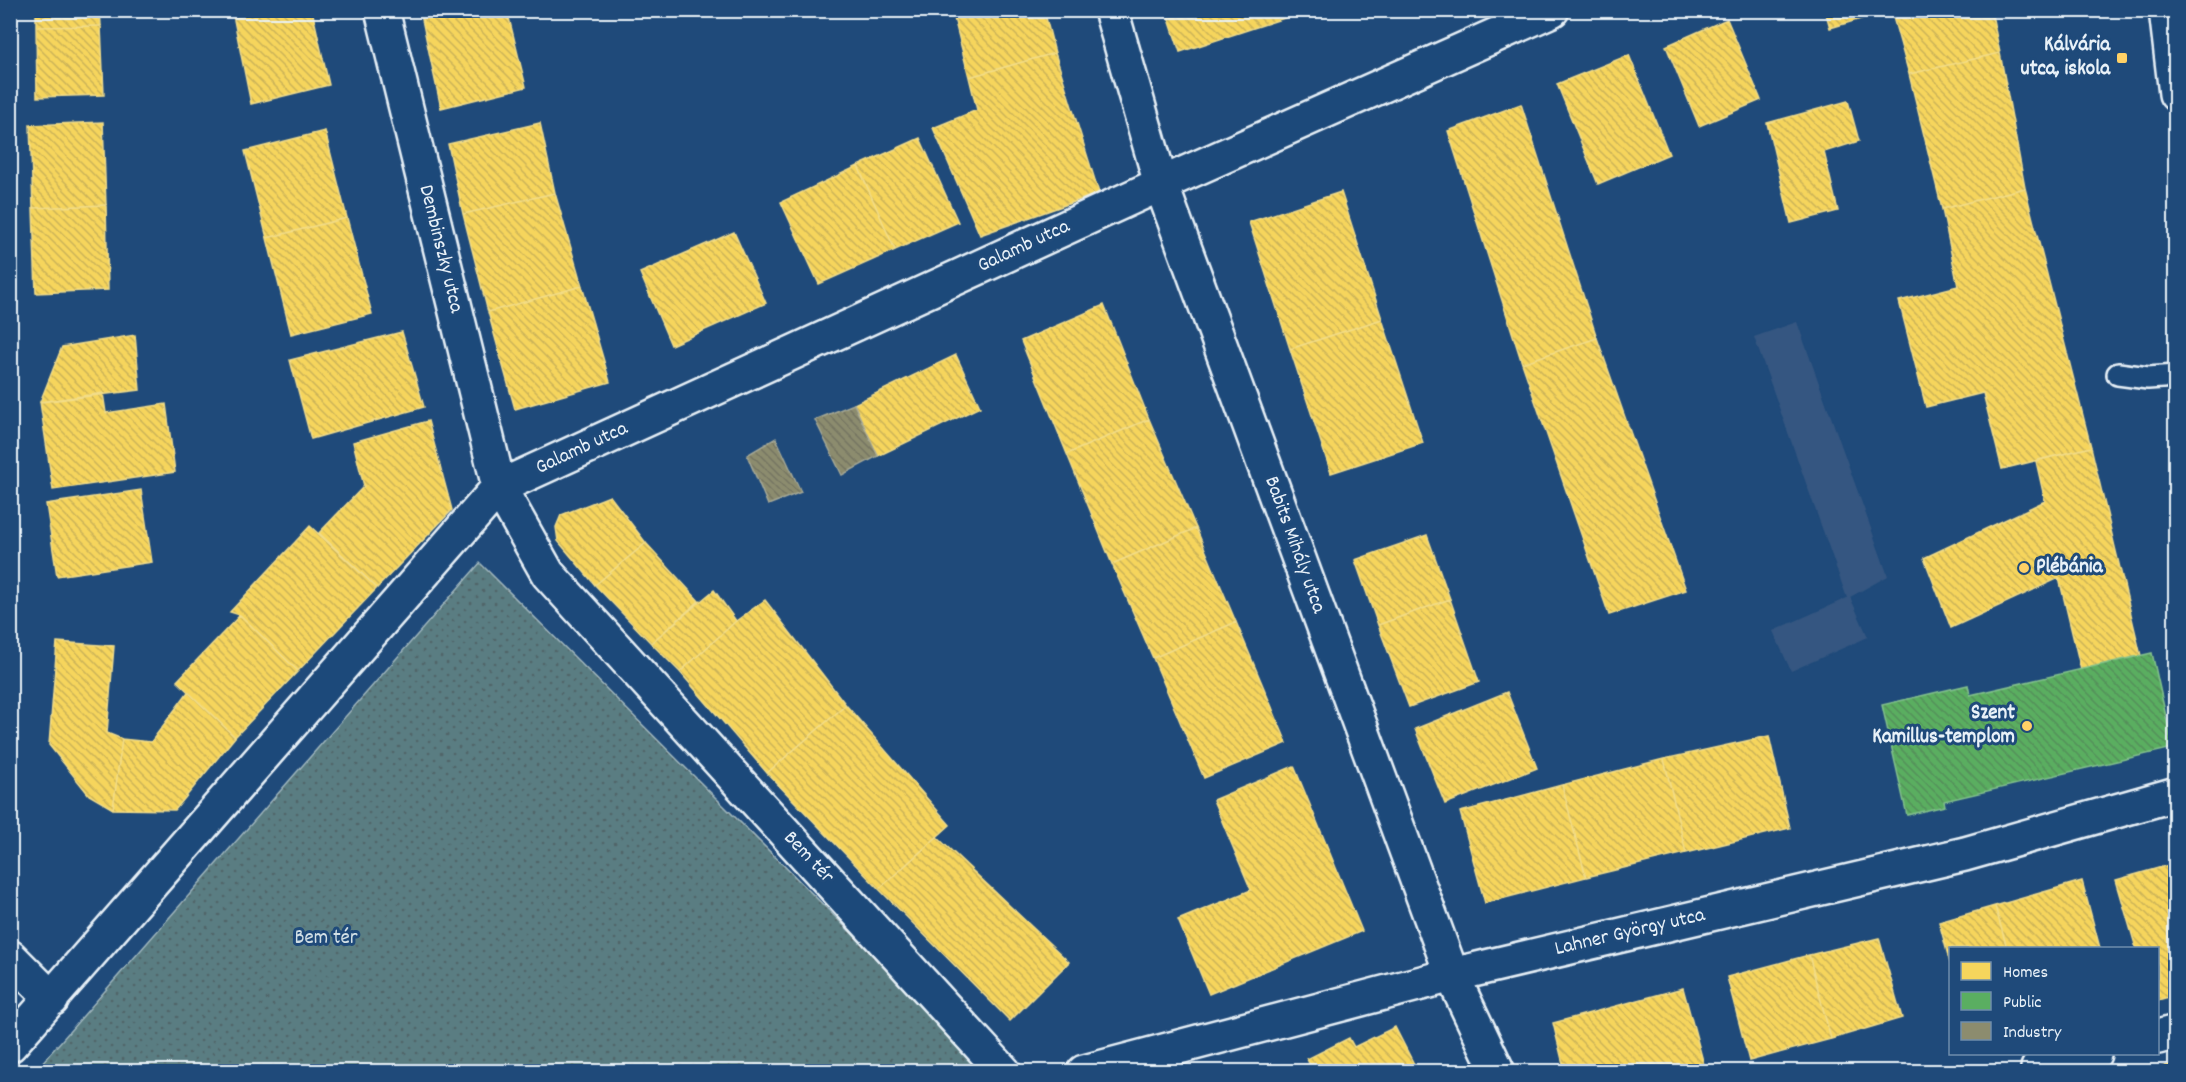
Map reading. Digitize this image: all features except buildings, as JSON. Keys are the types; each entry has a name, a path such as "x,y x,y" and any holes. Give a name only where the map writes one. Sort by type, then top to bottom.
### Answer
{"street":[{"name":"Dembinszky utca","path":"382,10 499,487"},
{"name":"Babits Mihály utca","path":"1111,10 1161,184 1452,975 1498,1071"},
{"name":"Galamb utca","path":"499,487 1161,184 1552,10"},
{"path":"2166,10 2175,94"},
{"path":"10,1045 499,487"},
{"name":"Bem tér","path":"499,487 548,574 1004,1071"},
{"name":"Lahner György utca","path":"1084,1071 1452,975 1965,854 2175,794"},
{"path":"10,957 52,999"},
{"path":"2159,1036 2175,1032"},
{"path":"2039,1071 2038,1068 2087,1055"}],"lane":[{"path":"2118,374 2148,378 2175,376"}],"shaded area":[{"path":"1797,322 1888,576 1850,597 1868,637 1791,671 1773,631 1847,598 1754,337"}],"green space":[{"name":"Bem tér","path":"480,563 990,1071 34,1072"}],"place":[{"name":"Kálvária utca, iskola","path":"2122,58"},
{"name":"Plébánia","path":"2024,568"},
{"name":"Szent Kamillus-templom","path":"2027,726"}]}
